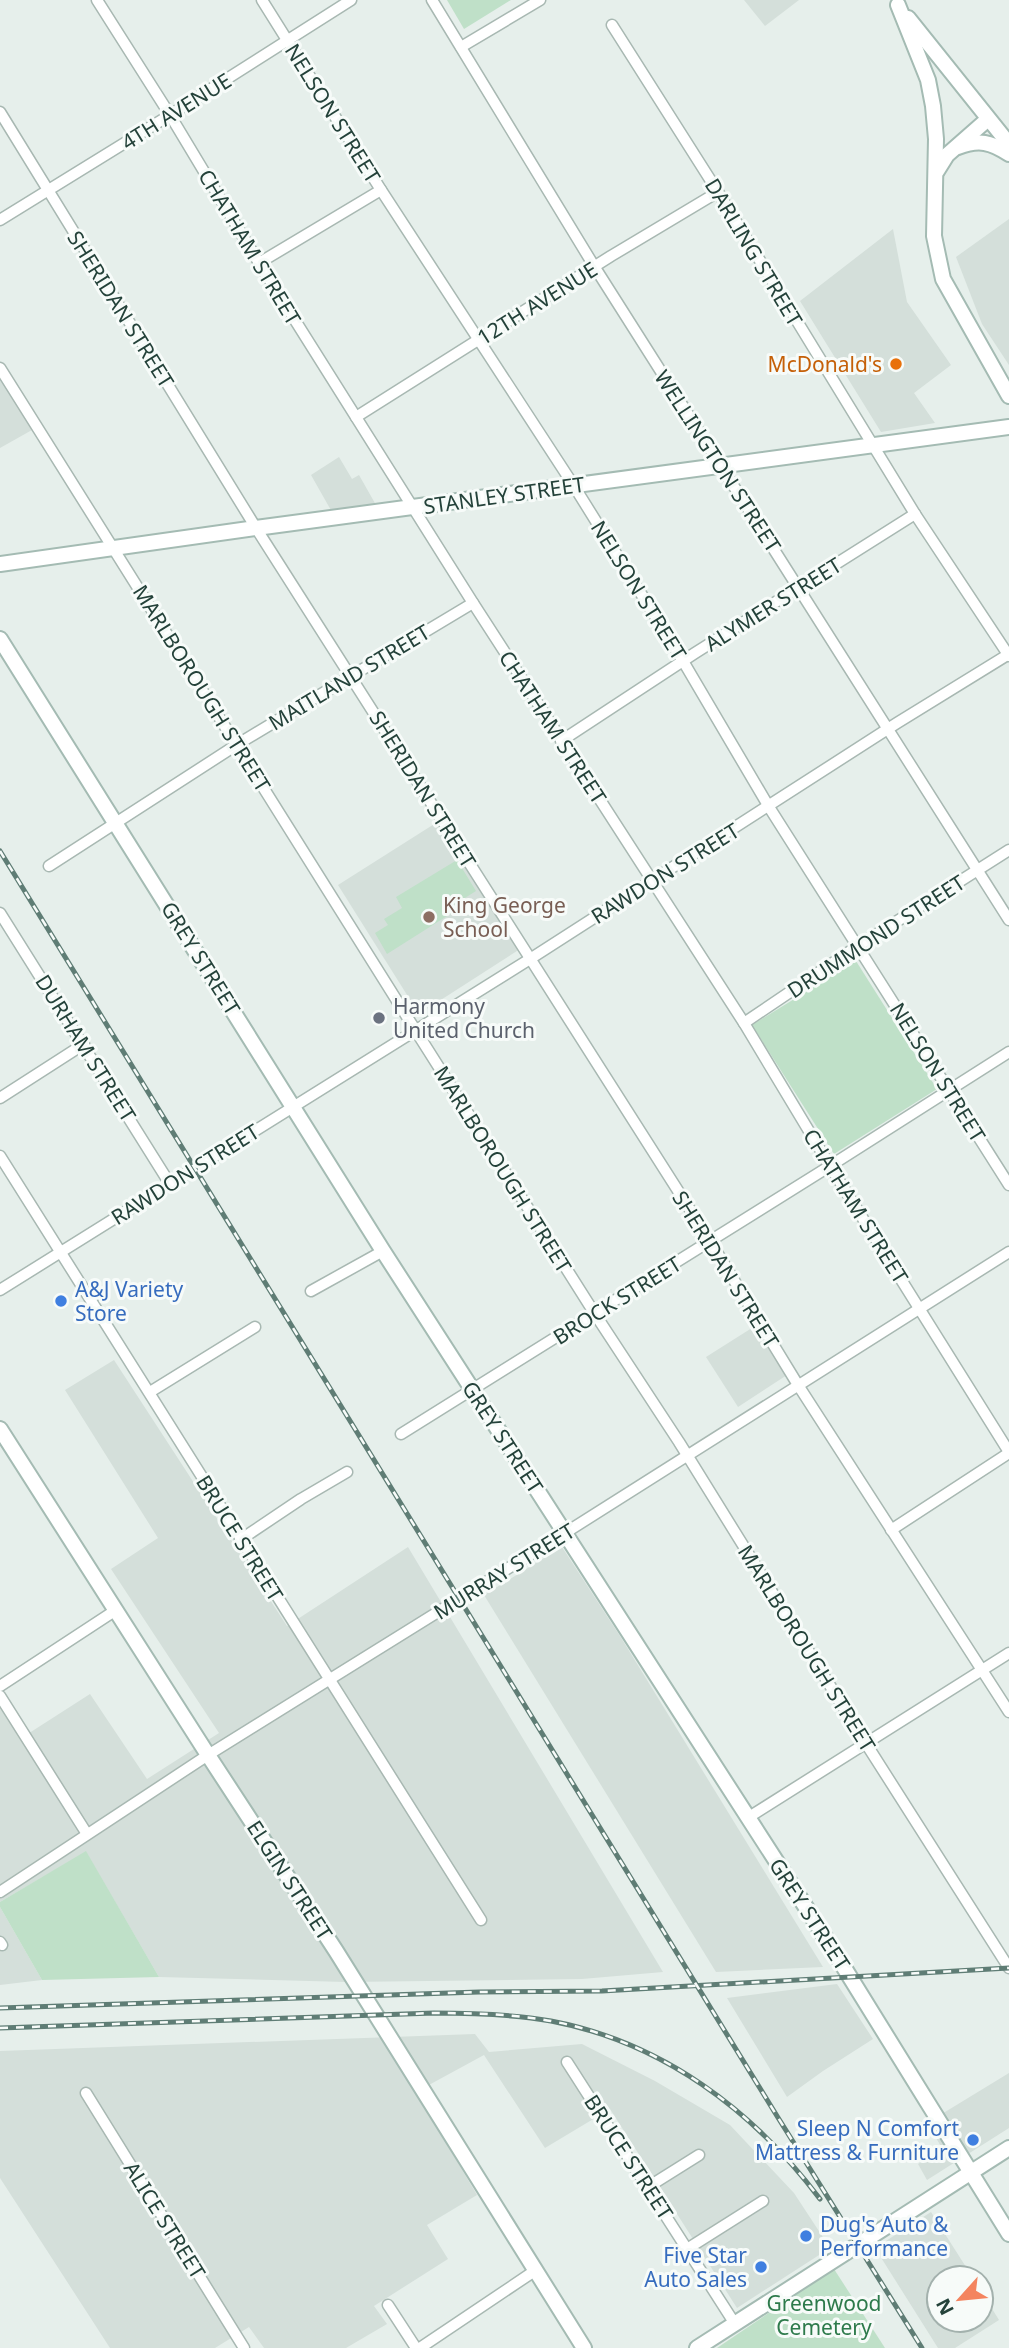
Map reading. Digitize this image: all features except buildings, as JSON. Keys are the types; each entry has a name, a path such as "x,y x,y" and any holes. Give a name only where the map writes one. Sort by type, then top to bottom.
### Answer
{"street":[{"name":"CHATHAM STREET","path":"97,0 473,603 744,1023 1009,1453"},
{"name":"NELSON STREET","path":"262,0 381,190 574,486 683,661 769,807 1009,1185"},
{"name":"4TH AVENUE","path":"0,219 351,0"},
{"name":"WELLINGTON STREET","path":"432,0 594,266 1009,920"},
{"path":"461,47 540,0"},
{"path":"896,2 1009,144"},
{"path":"896,2 928,80 936,139 934,236 943,279 1009,396"},
{"name":"DARLING STREET","path":"612,24 719,192 915,514 1009,655"},
{"name":"SHERIDAN STREET","path":"0,112 256,528 710,1241 798,1385 1009,1712"},
{"path":"936,172 955,148 988,118"},
{"path":"955,148 978,141 987,142 1009,154"},
{"path":"259,263 381,190"},
{"name":"12TH AVENUE","path":"356,416 594,266 719,192"},
{"name":"MARLBOROUGH STREET","path":"0,368 1009,1968"},
{"name":"STANLEY STREET","path":"0,564 1009,427"},
{"name":"ALYMER STREET","path":"561,741 915,514"},
{"name":"MAITLAND STREET","path":"49,866 238,744 473,603"},
{"name":"GREY STREET","path":"0,639 383,1251 851,1977 1009,2234"},
{"name":"RAWDON STREET","path":"0,1290 530,959 888,729 1009,655"},
{"name":"DRUMMOND STREET","path":"744,1023 858,946 1009,850"},
{"name":"DURHAM STREET","path":"0,913 170,1184"},
{"path":"0,1098 84,1044"},
{"name":"BROCK STREET","path":"401,1434 1009,1052"},
{"name":"BRUCE STREET","path":"0,1156 481,1920"},
{"path":"311,1291 383,1251"},
{"name":"MURRAY STREET","path":"0,1892 208,1755 1009,1252"},
{"path":"150,1392 255,1327"},
{"name":"ELGIN STREET","path":"0,1429 336,1951 580,2343"},
{"path":"891,1530 1009,1453"},
{"path":"240,1540 347,1472"},
{"path":"0,1686 116,1610"},
{"path":"748,1817 1009,1653"},
{"path":"0,1696 87,1834"},
{"name":"BRUCE STREET","path":"567,2062 735,2324"},
{"name":"ALICE STREET","path":"86,2093 244,2348"},
{"path":"697,2348 1009,2148"},
{"path":"648,2186 699,2155"},
{"path":"687,2249 763,2201"},
{"path":"388,2305 418,2348 536,2270"}],"shaded area":[{"path":"744,0 799,0 765,26"},
{"path":"1009,219 1009,365 982,324 956,257"},
{"path":"893,229 907,302 951,365 914,393 935,423 881,432 800,301"},
{"path":"0,378 32,430 0,448"},
{"path":"339,457 352,479 359,475 376,505 332,512 311,475"},
{"name":"King George School","path":"439,821 520,949 419,1014 338,885"},
{"path":"755,1326 787,1375 738,1407 706,1357"},
{"path":"114,1360 287,1626 408,1547 663,1972 582,1979 346,1982 159,1977 86,1852 0,1902 0,1700 23,1737 90,1694 147,1779 219,1733 111,1569 158,1538 65,1390"},
{"path":"562,1547 620,1636 823,1967 716,1972 484,1595"},
{"path":"0,1907 42,1980 0,1985"},
{"path":"837,1984 873,2039 787,2097 727,1998"},
{"path":"475,2034 489,2052 582,2044 655,2081 730,2125 794,2193 830,2248 737,2308 610,2109 545,2148 484,2055 416,2092 477,2195 427,2225 448,2259 374,2306 387,2324 346,2348 264,2348 249,2327 215,2348 110,2348 0,2178 0,2051"},
{"path":"1009,2073 1009,2128 927,2180 918,2164 942,2148 927,2123"},
{"path":"931,2212 964,2264 925,2264 925,2327 875,2248"},
{"path":"929,2334 977,2334 955,2348 938,2348"}],"green space":[{"path":"447,0 511,0 464,29"},
{"path":"457,860 476,891 452,906 455,911 387,954 375,933 388,925 384,919 402,908 396,897"},
{"path":"856,961 937,1089 834,1154 752,1025"},
{"path":"86,1851 159,1977 42,1980 0,1907 0,1902"},
{"name":"Greenwood Cemetery","path":"834,2269 885,2348 717,2348"}],"railway":[{"path":"0,851 922,2348"},
{"path":"0,2008 479,1992 602,1991 1009,1968"},
{"path":"0,2028 434,2013 492,2014 551,2021 592,2031 630,2045 667,2063 702,2085 735,2109 765,2137 820,2199"}],"place":[{"name":"McDonald's","path":"896,364"},
{"name":"King George School","path":"429,917"},
{"name":"Harmony United Church","path":"379,1018"},
{"name":"A&J Variety Store","path":"61,1301"},
{"name":"Sleep N Comfort Mattress & Furniture","path":"973,2140"},
{"name":"Dug's Auto & Performance","path":"806,2236"},
{"name":"Five Star Auto Sales","path":"761,2267"}]}
